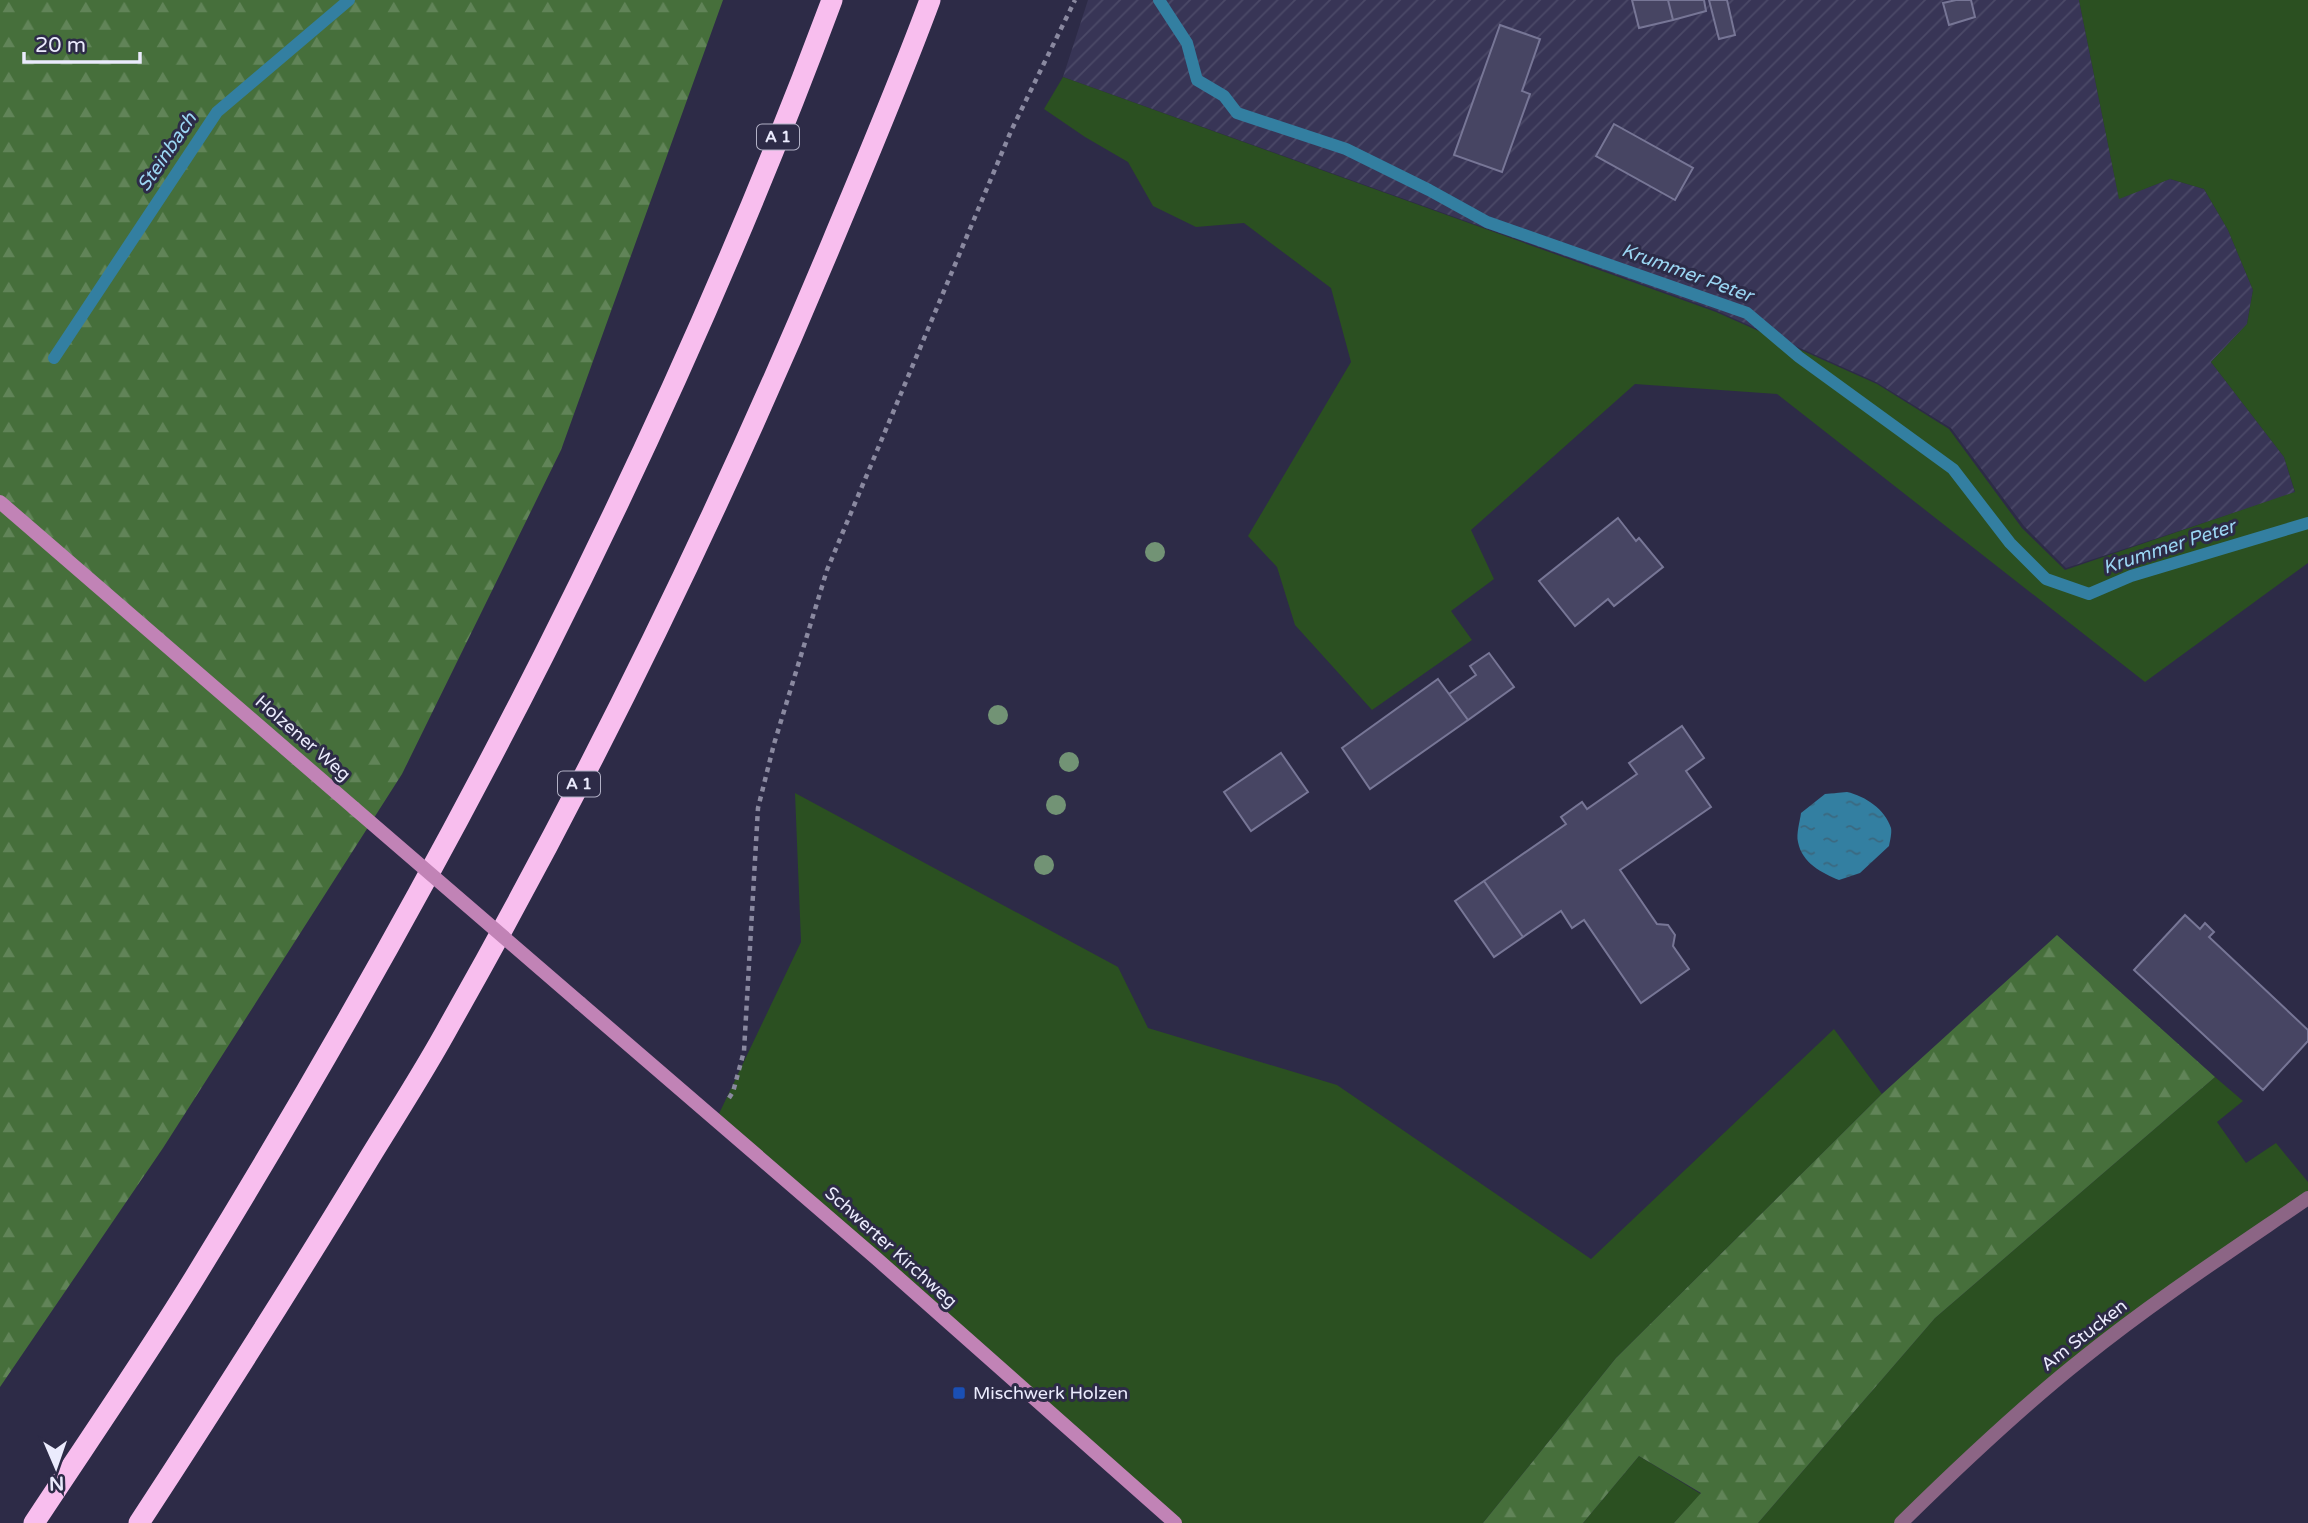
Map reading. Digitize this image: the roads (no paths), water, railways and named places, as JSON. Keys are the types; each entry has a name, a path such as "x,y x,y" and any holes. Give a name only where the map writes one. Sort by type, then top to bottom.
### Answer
{"highway":[{"name":"A 1","path":"34,1523 194,1279 368,984 488,765 648,443 722,274 832,0"},
{"name":"A 1","path":"139,1523 274,1315 450,1026 566,810 646,653 727,482 815,285 907,64 930,0"}],"main road":[{"name":"Holzener Weg","path":"0,502 580,1003"},
{"name":"Schwerter Kirchweg","path":"580,1003 877,1259 1175,1523"}],"street":[{"name":"Am Stucken","path":"1901,1523 1952,1473 2082,1359 2187,1280 2308,1198"}],"water":[{"path":"1847,792 1867,800 1879,809 1888,821 1891,835 1889,846 1860,873 1839,880 1808,861 1800,849 1798,831 1801,813 1825,794"}],"waterway":[{"name":"Steinbach","path":"54,358 217,112 349,0"},
{"name":"Krummer Peter","path":"1159,0 1187,43 1197,80 1224,96 1237,113 1346,149 1487,222 1747,313 1799,357 1953,469 2010,543 2046,579 2089,594 2131,576 2308,523"}],"place":[{"name":"Mischwerk Holzen","path":"959,1393"}]}
